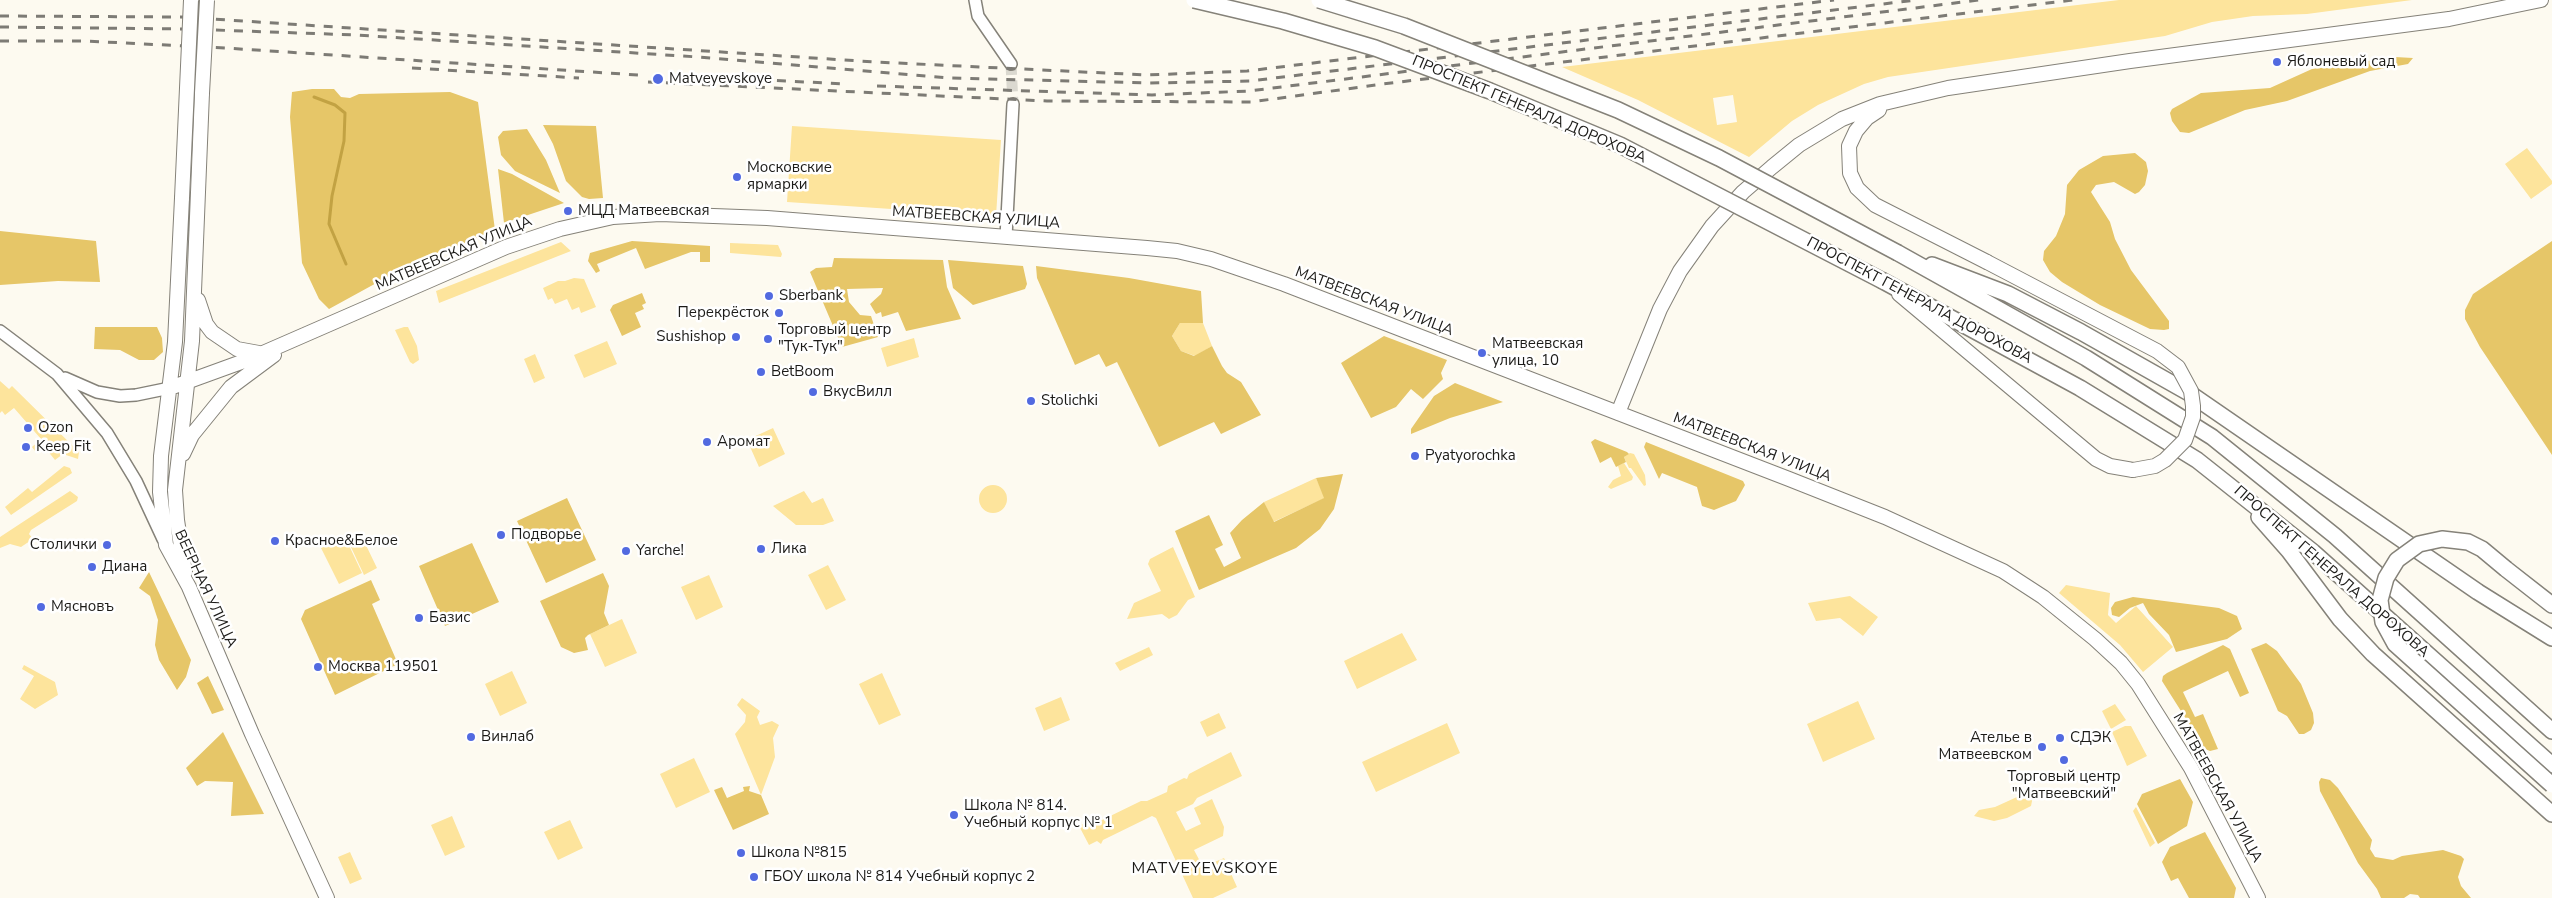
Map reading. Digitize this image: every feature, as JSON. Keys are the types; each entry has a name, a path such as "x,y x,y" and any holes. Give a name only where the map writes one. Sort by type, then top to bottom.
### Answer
{"main road":[{"name":"ПРОСПЕКТ ГЕНЕРАЛА ДОРОХОВА","path":"1194,0 1283,21 1375,48 1490,91 1620,144 1883,281 2088,393 2162,436 2228,483 2313,552 2552,765"},
{"name":"ПРОСПЕКТ ГЕНЕРАЛА ДОРОХОВА","path":"1319,0 1404,26 1618,110 1719,158 1898,253 2086,358 2212,437 2335,536 2552,731"},
{"path":"1898,253 1954,272 2008,294 2081,332 2189,393 2478,592 2552,638"},
{"path":"2228,483 2288,551 2340,619 2373,654 2552,814"},
{"path":"2552,605 2482,550 2468,542 2442,539 2419,544 2397,560 2386,578 2380,600 2382,622 2395,644 2552,785"}],"street":[{"path":"166,545 160,492 161,456 175,342 191,0"},
{"path":"189,587 177,520 175,490 188,382 195,286 207,0"},
{"path":"975,0 978,16 1011,64"},
{"path":"1618,413 1670,290 1692,252 1712,226 1743,192 1799,145 1842,119 1880,104 1948,88 2120,62 2449,19 2542,0"},
{"path":"1883,281 2096,459 2110,466 2133,470 2155,466 2165,460 2185,440 2193,416 2191,392 2178,367 2157,351 1875,205 1864,196 1853,180 1848,160 1849,146 1856,131 1867,118 1904,97"},
{"path":"1006,237 1013,104"},
{"name":"МАТВЕЕВСКАЯ УЛИЦА","path":"298,338 506,247 560,229 613,217 660,214 721,216 1177,251 1211,259 1284,284 1885,517 2003,571 2056,607 2121,663 2144,692 2191,768 2258,898"},
{"path":"195,286 200,311 212,332 237,350 250,354 263,353"},
{"name":"ВЕЕРНАЯ УЛИЦА","path":"0,331 57,374 84,404 120,452 189,587 250,729 327,898"},
{"path":"57,374 97,392 120,396 136,395 188,382 298,338"},
{"path":"178,463 192,435 231,387 298,338"}],"shaded area":[{"path":"2119,0 2412,0 2307,14 2253,16 2212,22 2165,36 1888,77 1864,84 1818,105 1792,121 1749,157 1638,100 1562,67","holes":["1733,95 1737,122 1717,125 1713,98"]},
{"path":"2395,57 2413,58 2408,64 2370,71 2287,101 2245,110 2189,133 2180,132 2172,121 2170,113 2172,109 2201,93 2270,88 2312,69"},
{"path":"312,89 334,89 341,97 350,98 359,94 450,92 478,102 495,230 391,275 329,309 319,299 302,263 290,117 292,92"},
{"path":"543,125 596,126 603,198 589,199 582,197 566,181 553,144"},
{"path":"792,126 1001,140 996,216 787,202"},
{"path":"527,129 546,160 560,193 515,171 501,155 498,137 503,131"},
{"path":"2527,148 2552,181 2552,184 2531,199 2505,164"},
{"path":"2135,153 2146,162 2148,171 2145,185 2139,192 2135,194 2114,182 2096,185 2091,192 2110,222 2115,239 2131,270 2169,321 2169,329 2164,330 2150,329 2100,305 2062,282 2050,272 2043,260 2044,251 2056,236 2065,214 2067,185 2079,170 2103,156"},
{"path":"498,169 512,174 564,203 504,223"},
{"path":"0,231 96,241 100,282 58,281 0,285"},
{"path":"632,241 710,246 710,262 700,262 700,252 691,252 645,269 636,248 597,264 600,271 596,273 588,261 590,253"},
{"path":"2552,241 2552,455 2480,347 2465,319 2465,310 2473,294"},
{"path":"561,242 571,251 439,303 436,291"},
{"path":"730,243 778,245 782,254 781,257 730,253"},
{"path":"834,258 943,260 947,287 961,319 906,331 898,312 882,317 881,312 876,314 870,304 881,294 883,288 847,289 849,302 860,315 871,316 878,337 842,347 810,272 816,268 832,267"},
{"path":"948,260 1023,266 1027,284 1025,289 973,305 953,288"},
{"path":"1036,266 1129,278 1201,291 1203,323 1180,323 1172,336 1181,351 1194,356 1212,346 1222,366 1227,373 1241,382 1261,415 1221,434 1214,422 1159,447 1117,362 1106,367 1099,354 1075,365 1037,278"},
{"path":"574,278 584,279 596,307 581,313 579,307 572,310 567,299 555,304 552,298 548,300 543,288 558,281"},
{"path":"642,293 646,303 642,305 644,309 635,313 641,327 622,336 610,310 613,305"},
{"path":"1180,323 1203,323 1212,346 1195,356 1181,351 1172,336"},
{"path":"95,327 157,327 162,338 163,352 154,360 139,360 120,350 94,349"},
{"path":"408,327 417,346 419,360 413,364 410,362 395,330"},
{"path":"1384,336 1447,360 1441,373 1443,379 1423,399 1411,389 1396,407 1371,418 1341,363"},
{"path":"914,338 919,357 887,367 881,348"},
{"path":"607,341 617,364 584,378 574,355"},
{"path":"535,354 545,378 534,383 524,359"},
{"path":"0,381 9,389 12,386 79,452 78,459 63,454 55,460 43,445 35,451 32,447 41,439 14,408 5,415 2,411 0,413"},
{"path":"1455,383 1503,402 1450,418 1411,434 1411,429 1434,396"},
{"path":"773,428 785,454 759,467 747,440"},
{"path":"1595,439 1627,452 1629,454 1624,457 1626,462 1616,467 1611,457 1600,463 1591,442"},
{"path":"1646,442 1743,481 1745,485 1736,501 1714,510 1702,506 1697,487 1662,473 1659,479 1644,447"},
{"path":"1630,453 1634,454 1645,475 1646,485 1644,486 1631,468 1629,468 1624,457"},
{"path":"1624,463 1633,477 1632,480 1611,489 1608,487 1613,480 1621,476 1618,466"},
{"path":"64,466 70,468 72,473 11,515 5,507 28,488 32,492"},
{"path":"1343,474 1334,509 1320,529 1296,548 1199,590 1175,531 1209,515 1223,545 1215,549 1224,567 1241,558 1230,533 1242,520 1264,502 1274,522 1324,498 1316,478"},
{"path":"1316,478 1325,498 1273,522 1264,502"},
{"path":"993,485 1003,489 1007,499 1003,509 993,513 983,509 979,499 983,489"},
{"path":"70,491 78,497 77,501 31,530 29,534 33,539 21,547 10,544 0,548 0,537"},
{"path":"804,491 812,503 823,498 834,521 823,525 796,525 773,506"},
{"path":"567,498 596,560 546,583 517,521"},
{"path":"345,537 362,573 339,584 321,548"},
{"path":"363,539 377,568 364,575 350,545"},
{"path":"472,543 499,602 445,626 419,566"},
{"path":"1173,547 1195,597 1188,600 1177,615 1169,619 1162,614 1127,619 1134,603 1161,591 1148,564 1150,559"},
{"path":"828,565 846,600 826,610 808,575"},
{"path":"149,572 191,660 186,677 177,690 159,660 155,645 158,620 150,596 139,588"},
{"path":"603,573 609,586 604,613 609,625 585,638 588,650 574,653 561,647 540,601"},
{"path":"709,575 723,607 696,620 681,587"},
{"path":"371,580 380,600 372,604 398,664 335,695 301,619 305,610"},
{"path":"2066,585 2110,593 2108,615 2116,623 2136,606 2173,647 2143,672 2120,645 2059,593"},
{"path":"1850,596 1878,617 1863,636 1840,618 1816,621 1808,603"},
{"path":"2133,597 2219,608 2237,616 2242,629 2227,639 2176,652 2169,635 2149,614 2143,603 2130,608 2119,617 2112,615 2111,608 2115,602"},
{"path":"622,619 637,653 605,667 590,634"},
{"path":"1402,633 1417,660 1357,689 1344,661"},
{"path":"2266,643 2277,651 2301,684 2313,713 2314,723 2311,730 2304,734 2299,734 2287,716 2278,711 2251,649"},
{"path":"2223,645 2230,649 2249,693 2240,697 2228,671 2183,692 2195,717 2203,714 2218,749 2210,751 2205,749 2162,681 2163,676 2167,673"},
{"path":"1149,647 1153,655 1120,671 1115,663"},
{"path":"24,665 55,682 58,695 35,709 20,699 34,676 22,669"},
{"path":"512,671 527,703 500,716 485,684"},
{"path":"882,673 901,715 879,725 859,684"},
{"path":"208,676 224,710 212,714 197,683"},
{"path":"1061,697 1070,720 1044,731 1035,708"},
{"path":"742,698 760,711 757,717 760,725 772,721 779,725 773,738 775,757 761,795 735,734 745,722 746,715 737,705"},
{"path":"1858,701 1875,739 1823,762 1807,724"},
{"path":"2115,704 2126,720 2111,729 2102,711"},
{"path":"1219,713 1226,728 1207,737 1200,722"},
{"path":"1447,723 1460,753 1376,792 1362,762"},
{"path":"2125,726 2131,726 2147,756 2127,766 2112,732"},
{"path":"223,732 264,814 231,816 233,782 205,781 197,786 186,768"},
{"path":"1231,752 1242,776 1197,798 1193,804 1176,812 1186,831 1201,824 1194,808 1212,799 1224,827 1223,836 1194,850 1203,867 1224,858 1237,887 1213,898 1193,898 1156,818 1152,816 1103,840 1101,844 1097,841 1089,845 1079,826 1095,817 1100,821 1141,801 1147,801 1167,792 1168,786 1184,778 1187,779 1189,774"},
{"path":"694,758 710,792 676,808 660,774"},
{"path":"2321,778 2330,780 2338,788 2372,840 2370,849 2375,857 2393,860 2402,856 2443,850 2461,856 2464,859 2458,877 2461,886 2471,898 2420,898 2418,895 2410,894 2404,898 2381,898 2377,889 2358,863 2320,791 2319,782"},
{"path":"2180,779 2193,802 2187,826 2158,844 2137,804 2142,794"},
{"path":"750,786 749,791 761,795 769,814 733,830 714,790 722,787 727,798 744,791 743,787"},
{"path":"2028,792 2032,801 2031,806 2007,818 1994,821 1974,816 1979,810 1995,807"},
{"path":"2136,807 2155,843 2150,847 2133,811"},
{"path":"452,816 465,847 445,856 431,825"},
{"path":"570,820 583,848 558,860 544,832"},
{"path":"2205,832 2236,888 2234,898 2189,898 2178,878 2171,881 2162,862 2170,847"},
{"path":"350,852 362,879 350,884 338,857"}],"waterway":[{"path":"314,97 335,105 345,113 344,141 332,196 329,224 346,264"}],"tunnel":[{"path":"1011,64 1013,104"}],"railway":[{"path":"0,16 181,17 876,62 1147,75 1247,71 1834,0"},
{"path":"0,27 186,29 356,35 698,57 950,78 1150,83 1250,81 1916,0"},
{"path":"877,86 1152,95 1249,91 1979,0"},
{"path":"648,82 1047,101 1251,102 1383,84 2073,0"},
{"path":"0,41 85,41 225,48 638,75"},
{"path":"412,68 579,78"},
{"path":"723,78 847,84"}],"place":[{"name":"Яблоневый сад","path":"2277,62"},
{"name":"Matveyevskoye","path":"658,79"},
{"name":"Московские ярмарки","path":"737,177"},
{"name":"МЦД Матвеевская","path":"568,211"},
{"name":"Sberbank","path":"769,296"},
{"name":"Перекрёсток","path":"779,313"},
{"name":"Sushishop","path":"736,337"},
{"name":"Торговый центр \"Тук-Тук\"","path":"768,339"},
{"name":"Матвеевская улица, 10","path":"1482,353"},
{"name":"BetBoom","path":"761,372"},
{"name":"ВкусВилл","path":"813,392"},
{"name":"Stolichki","path":"1031,401"},
{"name":"Ozon","path":"28,428"},
{"name":"Аромат","path":"707,442"},
{"name":"Keep Fit","path":"26,447"},
{"name":"Pyatyorochka","path":"1415,456"},
{"name":"Подворье","path":"501,535"},
{"name":"Красное&Белое","path":"275,541"},
{"name":"Столички","path":"107,545"},
{"name":"Лика","path":"761,549"},
{"name":"Yarche!","path":"626,551"},
{"name":"Диана","path":"92,567"},
{"name":"Мясновъ","path":"41,607"},
{"name":"Базис","path":"419,618"},
{"name":"Москва 119501","path":"318,667"},
{"name":"Винлаб","path":"471,737"},
{"name":"СДЭК","path":"2060,738"},
{"name":"Ателье в Матвеевском","path":"2042,747"},
{"name":"Торговый центр \"Матвеевский\"","path":"2064,760"},
{"name":"Школа № 814. Учебный корпус № 1","path":"954,815"},
{"name":"Школа №815","path":"741,853"},
{"name":"ГБОУ школа № 814 Учебный корпус 2","path":"754,877"}],"district":[{"name":"MATVEYEVSKOYE","path":"1205,869"}]}
